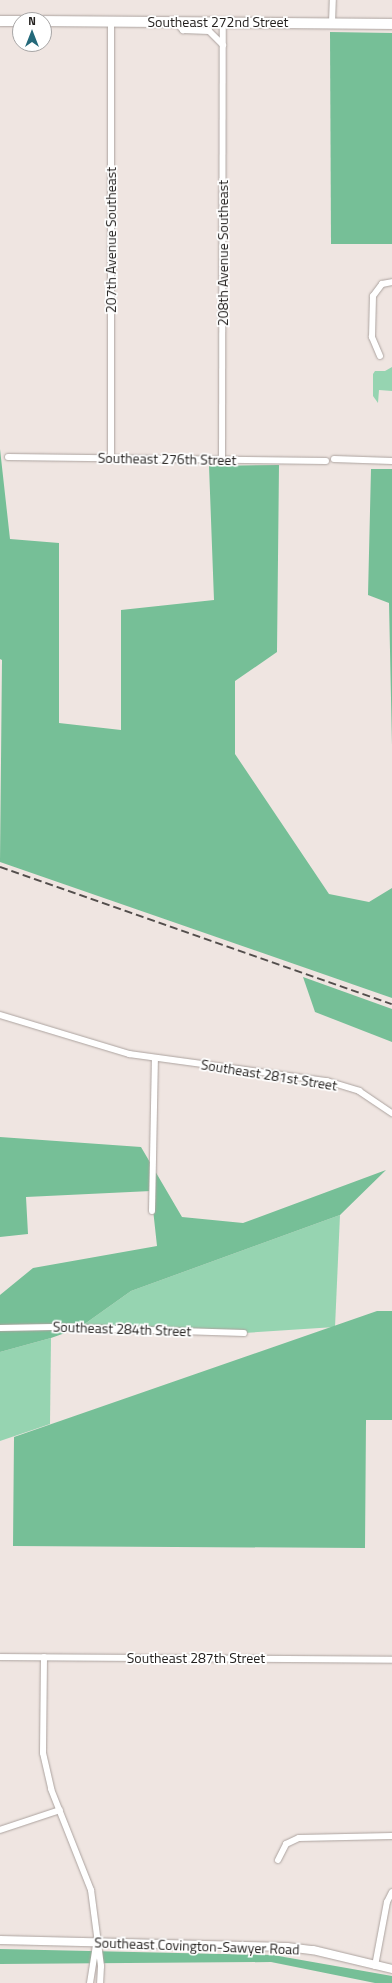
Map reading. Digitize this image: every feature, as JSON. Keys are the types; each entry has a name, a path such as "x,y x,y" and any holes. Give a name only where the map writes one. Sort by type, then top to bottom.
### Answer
{"main road":[{"path":"0,21 12,21"},
{"name":"Southeast 272nd Street","path":"52,21 392,24"}],"street":[{"path":"332,0 332,23"},
{"name":"207th Avenue Southeast","path":"111,21 112,459"},
{"path":"176,22 183,30 209,31 220,40 223,47"},
{"name":"208th Avenue Southeast","path":"222,460 224,22"},
{"path":"380,356 372,337 372,306 377,288 392,282"},
{"name":"Southeast 276th Street","path":"8,458 326,460"},
{"path":"334,459 392,460"},
{"name":"Southeast 281st Street","path":"0,1015 114,1050 155,1058 327,1081 359,1092 379,1103 392,1113"},
{"path":"152,1211 155,1058"},
{"name":"Southeast 284th Street","path":"0,1328 52,1327 244,1333"},
{"name":"Southeast 287th Street","path":"0,1657 392,1660"},
{"path":"44,1658 43,1753 51,1789 91,1890 100,1966 100,1983"},
{"path":"0,1830 60,1810"},
{"path":"278,1860 286,1844 298,1838 392,1836"},
{"path":"375,1966 387,1902 392,1892"},
{"name":"Southeast Covington-Sawyer Road","path":"0,1940 287,1947 392,1970"},
{"path":"90,1983 90,1967 97,1942"}],"green space":[{"path":"330,32 392,33 392,244 331,244"},
{"path":"392,367 392,391 379,390 378,403 373,396 373,374 375,371 385,371"},
{"path":"0,449 10,539 59,543 59,723 121,730 121,610 214,600 209,466 279,465 277,652 235,681 235,754 329,894 369,902 392,888 392,998 0,862 2,660 0,659"},
{"path":"371,469 392,469 392,746 389,603 368,595"},
{"path":"303,977 392,1009 392,1042 315,1012"},
{"path":"0,1137 141,1147 182,1217 243,1223 386,1170 340,1215 131,1291 79,1328 51,1338 0,1352 0,1295 33,1268 157,1246 151,1191 26,1197 28,1234 0,1237"},
{"path":"340,1215 335,1327 244,1333 79,1328 131,1291"},
{"path":"377,1311 392,1311 392,1420 366,1420 365,1548 13,1546 14,1437"},
{"path":"51,1338 50,1424 0,1441 0,1352"},
{"path":"0,1949 273,1955 392,1976 392,1983 375,1983 271,1962 0,1964"}],"railway":[{"path":"0,867 392,1004"}]}
